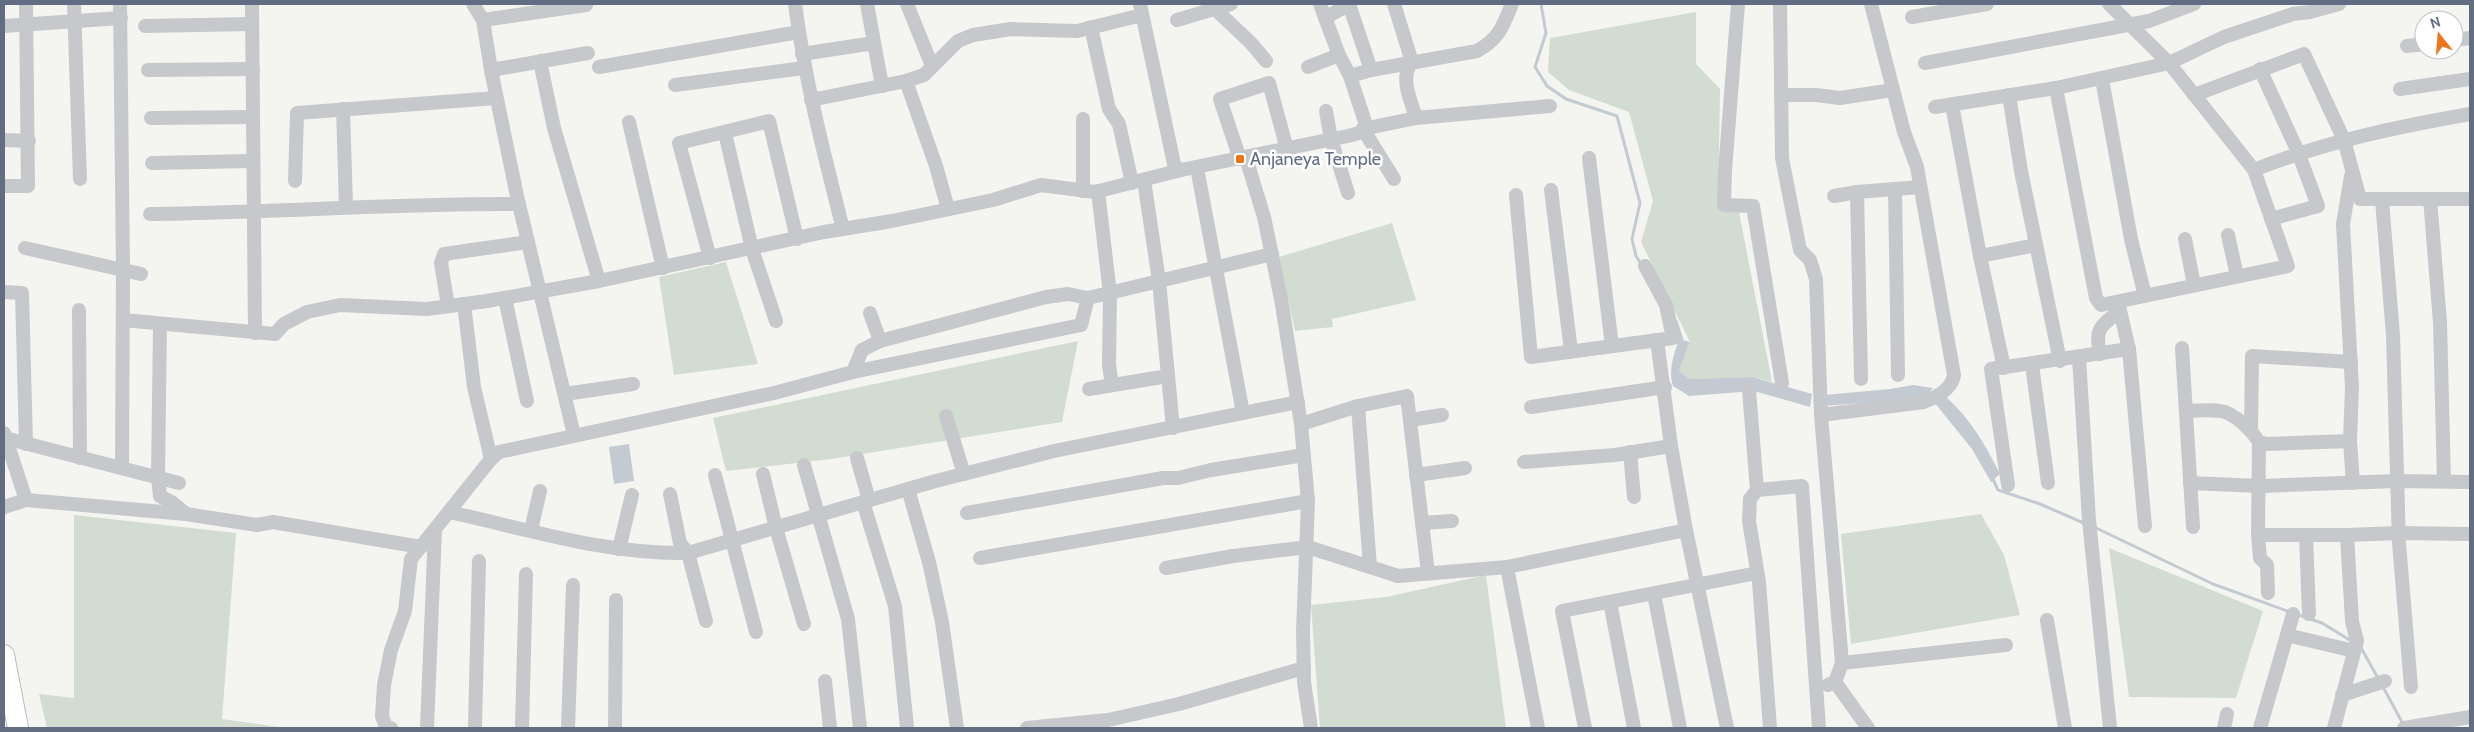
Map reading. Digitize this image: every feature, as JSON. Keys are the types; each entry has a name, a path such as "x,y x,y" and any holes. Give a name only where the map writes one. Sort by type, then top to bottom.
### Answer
{"highway":[{"path":"4,655 18,728"}],"street":[{"path":"4,186 28,186 26,4"},
{"path":"74,4 80,179"},
{"path":"252,4 254,333"},
{"path":"473,4 484,20 496,98 539,291 574,435"},
{"path":"795,4 804,68 843,229"},
{"path":"867,4 882,86"},
{"path":"907,4 932,66"},
{"path":"1177,20 1231,4"},
{"path":"1320,4 1339,55 1350,76 1365,121 1363,129 1394,179"},
{"path":"1325,18 1350,4 1371,70"},
{"path":"1394,4 1412,62"},
{"path":"1350,76 1371,70 1476,50 1491,43 1503,24 1512,4"},
{"path":"1738,4 1724,205 1753,206 1782,383"},
{"path":"1780,4 1782,158 1800,250 1810,260 1816,279 1821,415 1842,663 1835,682 1816,692"},
{"path":"1821,415 1915,405 1934,398 1953,381 1953,367 1917,167 1893,90 1870,4"},
{"path":"1912,16 1987,4"},
{"path":"2056,88 2098,303 2104,306 2119,306 2145,296 2288,266 2254,170 2169,63 2109,4"},
{"path":"1924,63 2132,25 2149,21 2194,4"},
{"path":"1935,107 2056,88 2169,63 2224,37 2293,14 2310,12 2339,4"},
{"path":"484,20 586,5"},
{"path":"811,100 906,81 924,74 958,41 973,35 1011,29 1077,31 1141,9 1174,164 1181,170"},
{"path":"1209,9 1252,43 1266,61"},
{"path":"4,26 76,22 120,11 123,270 122,468"},
{"path":"145,26 252,24"},
{"path":"1091,27 1109,110 1119,124 1138,182 1159,281 1173,428"},
{"path":"599,67 799,32"},
{"path":"802,54 874,43"},
{"path":"2407,46 2414,45"},
{"path":"491,70 588,53"},
{"path":"2194,95 2304,54 2344,140 2360,199 2470,199"},
{"path":"1308,67 1339,55"},
{"path":"540,61 554,128 599,281"},
{"path":"1412,62 1406,70 1406,82 1416,118"},
{"path":"675,85 804,68"},
{"path":"148,70 253,69"},
{"path":"2260,69 2298,152 2318,206 2271,219"},
{"path":"2102,79 2131,239 2145,296"},
{"path":"2400,89 2470,79"},
{"path":"906,81 933,158 948,209"},
{"path":"1287,149 1270,83 1220,99 1264,216 1290,345 1301,424 1308,501 1308,548 1303,631 1304,668 1311,728"},
{"path":"1781,95 1816,95 1840,98 1893,90"},
{"path":"2008,95 2060,361"},
{"path":"295,181 297,113 496,98"},
{"path":"1952,105 1980,256 2004,368"},
{"path":"123,320 275,334 284,324 307,312 340,305 427,309 505,298 599,281 843,229 993,200 1041,185 1083,191 1098,191 1181,170 1287,149 1359,133 1363,129 1416,118 1550,106"},
{"path":"343,110 346,207"},
{"path":"1326,111 1331,139 1348,193"},
{"path":"2254,170 2298,152 2344,140 2398,126 2470,114"},
{"path":"151,118 253,117"},
{"path":"1083,118 1083,191"},
{"path":"629,122 663,268"},
{"path":"710,258 679,144 769,122 797,239"},
{"path":"725,133 752,249 776,321"},
{"path":"4,140 29,141"},
{"path":"1589,158 1612,346"},
{"path":"152,163 253,161"},
{"path":"1197,168 1243,413"},
{"path":"2352,171 2343,224 2351,362 2350,441 2352,483"},
{"path":"1834,196 1857,192 1920,188"},
{"path":"1895,189 1898,375"},
{"path":"1551,190 1571,351"},
{"path":"1098,191 1110,294 1108,333 1112,385"},
{"path":"1857,192 1861,379"},
{"path":"1516,195 1531,357 1672,338 1666,305 1645,266"},
{"path":"2430,199 2440,322 2444,481"},
{"path":"2382,200 2392,335 2399,533 2411,687"},
{"path":"150,214 254,213 346,207 519,204"},
{"path":"2228,235 2237,276"},
{"path":"2185,239 2194,286"},
{"path":"448,306 441,263 444,254 528,242"},
{"path":"1980,256 2036,246"},
{"path":"25,248 141,274"},
{"path":"853,372 862,350 880,341 1046,297 1068,294 1088,298 1110,294 1272,254"},
{"path":"4,292 22,293 26,444"},
{"path":"505,298 527,401"},
{"path":"391,728 386,727 382,716 384,685 391,650 404,611 411,559 490,459 499,452 774,393 853,372 1081,325 1088,298"},
{"path":"464,304 474,387 490,459"},
{"path":"2119,306 2129,349 2145,526"},
{"path":"2100,354 2098,334 2101,327 2119,306"},
{"path":"79,310 80,458"},
{"path":"870,313 880,341"},
{"path":"160,324 158,478 160,496 186,514"},
{"path":"1657,340 1665,388 1671,446 1686,530 1699,585 1727,728"},
{"path":"2182,348 2193,527"},
{"path":"2008,485 1991,370 2129,349"},
{"path":"2268,593 2267,565 2260,558 2258,535 2260,486 2255,437 2252,356 2351,362"},
{"path":"2079,358 2089,525 2110,728"},
{"path":"2032,365 2048,483"},
{"path":"1089,389 1168,376"},
{"path":"565,394 633,384"},
{"path":"1531,407 1665,388"},
{"path":"1749,390 1757,490 1750,499 1749,521 1757,573 1770,728"},
{"path":"1301,424 1358,406 1407,396 1428,573"},
{"path":"449,512 619,548 658,554 688,553 908,489 1054,450 1298,402"},
{"path":"1358,406 1370,567"},
{"path":"2186,411 2223,410 2236,416 2255,437 2267,444 2350,441"},
{"path":"1410,420 1442,415"},
{"path":"946,416 964,474"},
{"path":"5,436 26,444 179,483"},
{"path":"5,436 26,500"},
{"path":"1524,462 1630,452 1671,446"},
{"path":"1630,452 1634,496"},
{"path":"967,513 1304,455"},
{"path":"857,458 866,501 895,606 907,728"},
{"path":"804,464 848,619 860,728"},
{"path":"1416,474 1465,468"},
{"path":"763,474 776,528 804,624"},
{"path":"715,475 734,540 756,632"},
{"path":"2190,483 2260,486 2396,481 2470,482"},
{"path":"1757,490 1802,486 1819,728"},
{"path":"908,489 929,562 942,622 957,728"},
{"path":"531,530 540,491"},
{"path":"670,494 680,543 688,553 706,621"},
{"path":"619,548 632,495"},
{"path":"4,507 26,500 186,514 257,525 273,522 421,547"},
{"path":"980,558 1308,501"},
{"path":"1422,523 1452,521"},
{"path":"427,728 434,530"},
{"path":"1166,568 1233,556 1308,548 1398,576 1507,568 1686,530"},
{"path":"2258,535 2470,534"},
{"path":"2306,536 2309,614"},
{"path":"2334,728 2357,641 2352,621 2347,536"},
{"path":"475,728 478,561"},
{"path":"1507,568 1538,728"},
{"path":"1585,728 1562,611 1757,573"},
{"path":"522,728 526,574"},
{"path":"568,728 573,585"},
{"path":"1654,594 1680,728"},
{"path":"615,728 616,600"},
{"path":"1610,602 1634,728"},
{"path":"2260,728 2292,614"},
{"path":"2047,620 2065,728"},
{"path":"2287,634 2354,651"},
{"path":"1842,663 2006,645"},
{"path":"1027,728 1108,720 1179,704 1304,668"},
{"path":"825,681 830,728"},
{"path":"2342,695 2385,681"},
{"path":"1835,682 1868,728"},
{"path":"2224,728 2227,714"},
{"path":"2404,728 2470,717"}],"shaded area":[{"path":"1696,12 1696,64 1720,89 1718,208 1739,212 1772,382 1752,377 1690,379 1679,371 1690,342 1641,242 1653,201 1629,112 1569,90 1548,72 1550,38"},
{"path":"1392,223 1416,300 1332,319 1333,327 1295,331 1279,257"},
{"path":"726,262 758,364 674,375 659,277"},
{"path":"1679,339 1690,342 1679,371 1690,379 1752,377 1812,394 1810,407 1754,391 1689,396 1673,386 1672,362"},
{"path":"1078,341 1062,422 831,459 726,471 713,418"},
{"path":"1913,385 1933,388 1924,398 1823,406 1824,395"},
{"path":"1945,396 1962,413 1983,442 2000,474 1991,482 1972,449 1934,402"},
{"path":"629,444 634,481 614,484 609,447"},
{"path":"1981,514 2004,555 2020,615 1851,644 1841,534"},
{"path":"74,515 236,533 222,719 285,728 47,728 39,694 74,698"},
{"path":"2109,548 2263,611 2236,698 2129,697"},
{"path":"1486,575 1506,728 1320,728 1311,605 1386,597"}],"waterway":[{"path":"1541,4 1546,33 1535,67 1547,86 1566,99 1617,116 1640,203 1632,239 1636,256 1641,264"},
{"path":"1676,321 1682,340 1681,343"},
{"path":"1992,477 1998,490 2040,504 2086,524"},
{"path":"2094,527 2213,584 2290,612"},
{"path":"2296,614 2322,623 2353,642"},
{"path":"2360,646 2379,680"},
{"path":"2382,685 2403,724"}],"place":[{"name":"Anjaneya Temple","path":"1240,159"}]}
